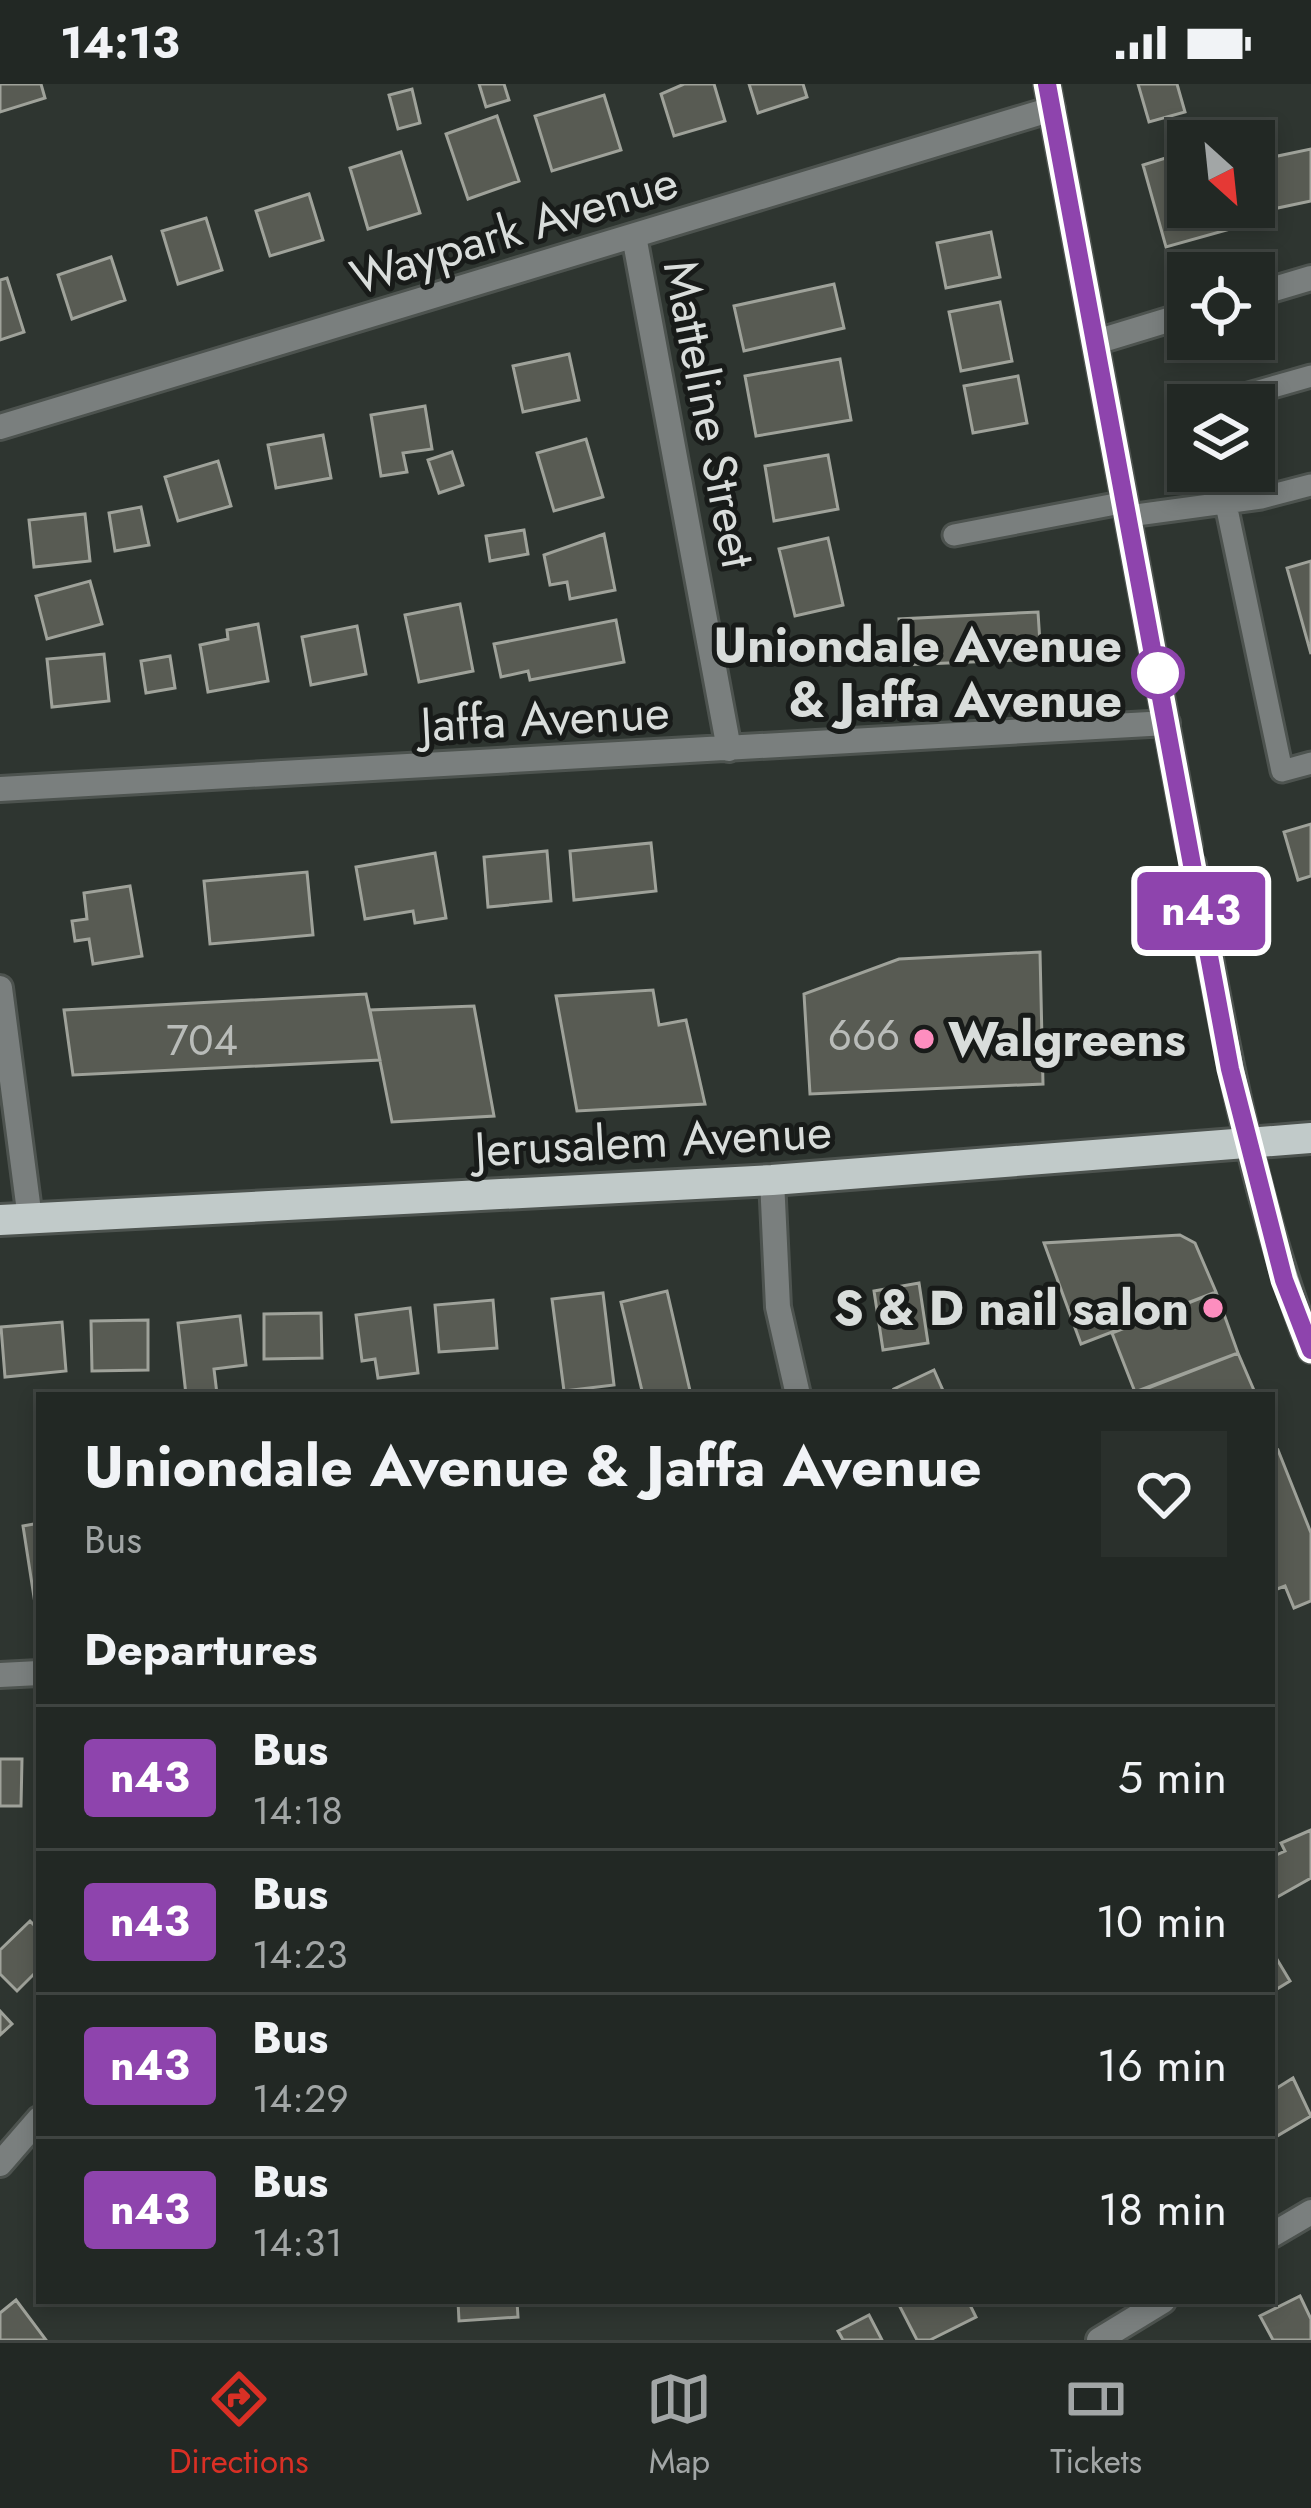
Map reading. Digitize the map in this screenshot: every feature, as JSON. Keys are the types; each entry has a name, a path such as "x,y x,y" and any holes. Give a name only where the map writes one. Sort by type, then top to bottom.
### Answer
{"main road":[{"path":"1050,97 1230,1069 1301,1291 1311,1350"},
{"name":"Jerusalem Avenue","path":"15,1219 772,1180 1311,1138"}],"street":[{"name":"Waypark Avenue","path":"0,428 634,236 1050,97"},
{"name":"Matteline Street","path":"634,236 729,749"},
{"path":"1275,289 1311,278"},
{"path":"1096,342 1167,320"},
{"name":"Jaffa Avenue","path":"0,790 1167,723"},
{"path":"0,988 15,1219"},
{"path":"772,1180 778,1307 796,1392"},
{"path":"0,1675 36,1673"},
{"path":"0,2164 36,2122"},
{"path":"1275,2233 1311,2212"},
{"path":"1099,2340 1158,2304"}],"lane":[{"path":"1275,386 1311,376"},
{"path":"954,535 1127,509 1227,502 1311,485"},
{"path":"1225,492 1282,771 1311,763"}],"building":[{"path":"0,84 41,84 45,98 0,112"},
{"path":"479,84 504,84 509,100 486,107"},
{"path":"684,84 714,84 725,121 674,136 661,94"},
{"path":"749,84 803,84 807,97 758,113"},
{"path":"1138,84 1177,84 1185,112 1149,122"},
{"path":"412,89 420,123 398,129 389,95"},
{"path":"604,95 621,150 552,171 535,116"},
{"path":"497,116 519,181 468,199 446,134"},
{"path":"1311,149 1311,201 1275,209 1275,157"},
{"path":"401,152 420,213 368,229 350,168"},
{"path":"1167,158 1167,228 1234,228 1166,247 1143,165"},
{"path":"309,194 323,240 270,256 256,211"},
{"path":"206,218 222,270 178,284 162,231"},
{"path":"991,232 1000,277 946,288 937,243"},
{"path":"111,257 125,300 72,319 58,275"},
{"path":"7,278 24,332 0,340 0,280"},
{"path":"834,284 844,328 744,351 734,306"},
{"path":"1000,302 1012,361 961,371 949,312"},
{"path":"569,354 579,400 523,412 513,366"},
{"path":"840,359 851,420 756,436 745,376"},
{"path":"1018,376 1027,423 973,433 964,386"},
{"path":"425,406 432,449 403,453 407,472 381,476 371,415"},
{"path":"323,435 331,478 276,488 268,445"},
{"path":"586,439 603,497 554,511 537,453"},
{"path":"452,452 463,485 439,493 428,460"},
{"path":"828,455 838,509 774,521 765,466"},
{"path":"218,461 231,506 178,521 165,477"},
{"path":"141,507 149,545 115,551 109,513"},
{"path":"85,514 90,561 34,567 29,520"},
{"path":"524,530 528,554 490,561 486,536"},
{"path":"604,534 615,590 570,599 567,582 550,585 544,555"},
{"path":"828,538 843,605 795,616 779,549"},
{"path":"1311,561 1311,654 1287,568"},
{"path":"90,581 102,624 47,639 36,596"},
{"path":"460,604 473,671 419,682 405,615"},
{"path":"1038,612 1041,659 902,665 899,619"},
{"path":"616,620 624,662 530,680 528,671 501,677 494,644"},
{"path":"258,624 268,681 208,692 200,645 228,639 227,630"},
{"path":"357,626 366,674 311,685 302,637"},
{"path":"104,654 109,701 52,707 47,659"},
{"path":"170,656 175,688 146,693 141,661"},
{"path":"1311,824 1311,876 1298,880 1284,832"},
{"path":"651,843 656,891 574,900 570,851"},
{"path":"547,851 551,901 488,907 484,857"},
{"path":"435,853 446,918 415,923 413,911 365,919 356,867"},
{"path":"307,872 313,935 210,944 204,881"},
{"path":"130,886 142,956 93,964 89,939 75,941 72,921 87,919 84,893"},
{"name":"Walgreens","path":"1040,952 1043,1084 810,1094 804,994 899,959"},
{"path":"653,990 659,1025 686,1020 705,1104 577,1111 556,996"},
{"path":"366,994 380,1060 73,1075 64,1010"},
{"path":"474,1006 494,1116 392,1122 370,1010"},
{"path":"1180,1235 1195,1243 1216,1292 1081,1344 1044,1243"},
{"path":"919,1283 928,1343 883,1350 874,1291"},
{"path":"667,1291 690,1392 642,1392 621,1302"},
{"path":"1216,1292 1238,1353 1135,1392 1112,1333"},
{"path":"603,1293 614,1385 564,1391 552,1299"},
{"path":"493,1300 497,1348 439,1352 435,1305"},
{"path":"410,1308 418,1373 378,1378 375,1359 362,1361 356,1315"},
{"path":"321,1313 322,1358 264,1359 264,1314"},
{"path":"240,1316 246,1365 214,1369 217,1392 186,1392 178,1323"},
{"path":"148,1320 148,1370 92,1371 91,1321"},
{"path":"62,1322 66,1371 5,1377 1,1327"},
{"path":"1238,1353 1255,1392 1138,1392"},
{"path":"934,1370 944,1392 896,1392"},
{"path":"1275,1452 1311,1533 1311,1601 1294,1608 1285,1586 1275,1590"},
{"path":"36,1524 36,1610 23,1526"},
{"path":"0,1759 22,1759 21,1806 0,1806"},
{"path":"1311,1830 1311,1878 1275,1898 1275,1856 1285,1851 1281,1843"},
{"path":"30,1921 36,1927 36,1972 17,1991 0,1974 0,1950"},
{"path":"1275,1956 1290,1981 1275,1990"},
{"path":"0,2011 12,2024 0,2035"},
{"path":"1293,2078 1311,2116 1275,2137 1275,2089"},
{"path":"1300,2296 1311,2319 1311,2340 1273,2340 1260,2316"},
{"path":"16,2300 46,2340 0,2340 0,2313"},
{"path":"458,2304 517,2304 518,2317 459,2321"},
{"path":"899,2304 970,2304 976,2317 930,2340 917,2340"},
{"path":"869,2315 882,2340 843,2340 838,2331"}],"bus line":[{"name":"n43","path":"1047,84 1230,1069 1284,1280 1311,1350"}],"place":[{"name":"Uniondale Avenue & Jaffa Avenue","path":"1158,673"},
{"name":"Walgreens","path":"924,1039"},
{"name":"S & D nail salon","path":"1213,1308"}]}
